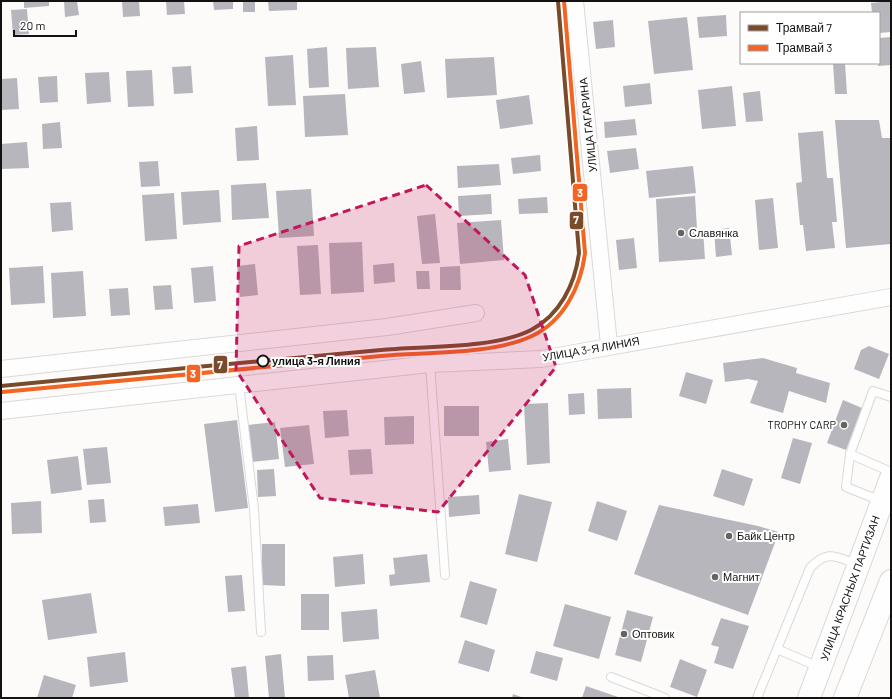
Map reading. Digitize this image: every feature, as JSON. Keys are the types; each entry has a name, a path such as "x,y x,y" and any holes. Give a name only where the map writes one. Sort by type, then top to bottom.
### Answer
{"highway":[{"name":"УЛИЦА КРАСНЫХ ПАРТИЗАН","path":"809,698 891,478"},
{"path":"845,698 891,581"}],"street":[{"name":"УЛИЦА ГАГАРИНА","path":"575,1 609,345"},
{"name":"УЛИЦА 3-Я ЛИНИЯ","path":"1,410 430,364 541,359 609,345 891,297"},
{"path":"1,369 387,327 476,313"}],"lane":[{"path":"430,364 445,575"},
{"path":"239,385 254,509 261,632"},
{"path":"882,502 846,487 850,454 873,391 891,397"},
{"path":"850,454 891,472"},
{"path":"757,698 810,568 819,558 831,555 859,564"},
{"path":"777,649 820,668"},
{"path":"611,677 665,698"}],"highlighted area":[{"path":"426,185 525,275 556,367 438,512 320,498 236,370 239,246"}],"building":[{"path":"24,1 49,1 49,6 24,8"},
{"path":"64,1 77,1 79,15 65,17"},
{"path":"122,1 139,1 140,16 123,17"},
{"path":"166,1 184,1 185,14 167,15"},
{"path":"213,1 233,1 233,9 214,10"},
{"path":"243,1 255,1 255,12 243,12"},
{"path":"268,1 297,1 297,10 269,11"},
{"path":"891,1 891,32 880,33 880,12 872,12 871,3"},
{"path":"27,9 29,34 13,35 11,10"},
{"path":"726,15 727,36 699,38 697,17"},
{"path":"687,17 693,70 654,74 648,21"},
{"path":"613,20 615,47 596,49 593,22"},
{"path":"891,37 891,65 878,66 878,64 880,64 880,38"},
{"path":"327,47 329,87 309,88 307,49"},
{"path":"376,47 379,87 348,89 346,48"},
{"path":"293,55 296,105 268,106 265,57"},
{"path":"494,57 497,95 447,98 445,59"},
{"path":"421,61 425,92 404,94 401,64"},
{"path":"833,64 845,64 847,94 835,94"},
{"path":"191,66 193,93 174,94 172,67"},
{"path":"152,70 154,106 128,107 126,71"},
{"path":"109,72 111,102 87,104 85,73"},
{"path":"57,76 58,102 40,103 38,77"},
{"path":"17,78 19,109 1,110 1,79"},
{"path":"650,83 652,104 625,107 623,86"},
{"path":"732,86 736,126 702,129 698,90"},
{"path":"760,91 763,121 746,122 743,93"},
{"path":"345,94 348,135 305,137 303,96"},
{"path":"529,95 533,124 500,129 496,100"},
{"path":"635,119 637,135 605,138 604,122"},
{"path":"835,120 879,120 882,138 891,138 891,244 846,248"},
{"path":"60,122 62,148 43,149 42,124"},
{"path":"257,126 259,160 237,161 235,128"},
{"path":"823,131 827,178 833,178 837,222 832,222 835,248 806,251 803,225 800,225 796,183 802,182 798,133"},
{"path":"27,142 29,168 1,169 1,144"},
{"path":"636,148 639,169 610,173 607,151"},
{"path":"540,155 541,171 513,174 511,158"},
{"path":"158,161 160,186 141,187 139,162"},
{"path":"499,164 501,185 458,188 457,166"},
{"path":"693,166 696,193 649,198 646,171"},
{"path":"266,183 269,218 232,220 231,185"},
{"path":"311,189 314,236 279,238 276,191"},
{"path":"219,190 221,222 183,225 181,192"},
{"path":"174,193 177,239 145,241 142,195"},
{"path":"491,194 492,214 459,216 458,196"},
{"name":"Славянка","path":"695,196 697,229 703,229 705,259 659,262 656,199"},
{"path":"547,197 548,213 519,214 518,199"},
{"path":"773,198 778,248 759,250 755,200"},
{"path":"71,202 73,230 52,232 50,203"},
{"path":"435,214 440,263 422,264 417,216"},
{"path":"501,220 504,260 460,264 457,223"},
{"path":"729,228 732,255 716,257 714,230"},
{"path":"634,238 637,268 619,270 616,240"},
{"path":"362,242 364,292 331,294 329,243"},
{"path":"318,245 321,294 300,295 297,246"},
{"path":"394,263 395,282 374,284 373,265"},
{"path":"255,264 258,295 240,297 237,266"},
{"path":"43,266 45,303 11,305 9,268"},
{"path":"213,266 216,301 194,303 191,268"},
{"path":"460,266 461,290 440,290 440,267"},
{"path":"83,271 86,316 53,318 51,273"},
{"path":"416,271 429,271 430,289 417,289"},
{"path":"171,285 173,309 155,310 153,286"},
{"path":"128,288 130,315 111,316 109,289"},
{"path":"869,346 889,354 879,379 854,369 861,350"},
{"path":"763,358 797,368 796,373 830,383 826,403 789,391 783,413 750,403 758,381 748,379 725,382 723,363"},
{"path":"686,372 713,380 706,404 679,396"},
{"path":"631,388 632,418 598,419 597,389"},
{"path":"584,393 585,414 569,415 568,394"},
{"name":"TROPHY CARP","path":"843,400 862,408 846,450 827,443"},
{"path":"548,403 550,463 527,465 524,404"},
{"path":"444,406 479,406 479,436 444,436"},
{"path":"347,410 349,436 325,438 323,411"},
{"path":"414,416 414,444 385,445 384,417"},
{"path":"237,420 248,508 215,512 204,424"},
{"path":"275,422 279,459 252,462 248,425"},
{"path":"309,425 314,464 285,467 280,428"},
{"path":"793,438 812,443 800,484 781,478"},
{"path":"508,439 511,470 489,472 486,442"},
{"path":"107,447 111,483 87,485 83,449"},
{"path":"371,449 373,474 350,475 348,450"},
{"path":"78,456 82,490 51,494 47,460"},
{"path":"274,469 276,496 258,497 257,470"},
{"path":"722,469 753,479 744,506 713,496"},
{"path":"519,494 552,502 537,562 505,554"},
{"path":"479,495 480,514 449,517 448,497"},
{"path":"104,499 106,522 90,523 88,500"},
{"path":"41,501 42,533 12,534 11,503"},
{"path":"597,501 627,511 617,541 588,531"},
{"path":"198,504 200,523 165,526 163,507"},
{"path":"659,505 758,526 779,532 748,615 634,574"},
{"path":"262,544 285,544 285,586 262,585"},
{"path":"363,554 365,584 335,587 333,557"},
{"path":"427,554 430,582 390,586 389,575 395,574 393,558"},
{"path":"242,575 245,611 228,612 225,576"},
{"path":"470,581 497,589 487,625 460,617"},
{"path":"91,593 97,633 48,640 42,600"},
{"path":"301,594 329,594 329,630 301,630"},
{"path":"565,604 611,617 599,659 553,646"},
{"path":"377,609 379,639 343,642 341,612"},
{"path":"627,610 653,617 641,662 615,655"},
{"path":"721,618 749,626 733,669 714,663 719,647 711,645"},
{"path":"465,640 495,650 489,672 458,663"},
{"path":"536,651 563,658 557,681 530,673"},
{"path":"125,652 128,682 90,687 87,657"},
{"path":"281,654 285,698 269,698 265,656"},
{"path":"333,655 334,680 308,681 307,656"},
{"path":"680,659 707,670 697,697 670,687"},
{"path":"246,666 249,698 235,698 231,668"},
{"path":"375,670 380,698 349,698 345,675"},
{"path":"44,675 76,685 72,698 37,698"},
{"path":"586,686 621,698 582,698"},
{"path":"513,694 524,698 512,698"}],"tram line":[{"name":"7","path":"1,386 333,354 478,344 516,336 541,324 558,307 570,287 579,253 558,1"},
{"name":"3","path":"2,392 381,356 479,350 516,342 532,336 543,329 562,312 569,301 580,278 585,253 564,1"}],"place":[{"name":"Славянка","path":"681,233"},
{"name":"улица 3-я Линия","path":"263,361"},
{"name":"TROPHY CARP","path":"844,425"},
{"name":"Байк Центр","path":"729,536"},
{"name":"Магнит","path":"715,577"},
{"name":"Оптовик","path":"624,634"}]}
